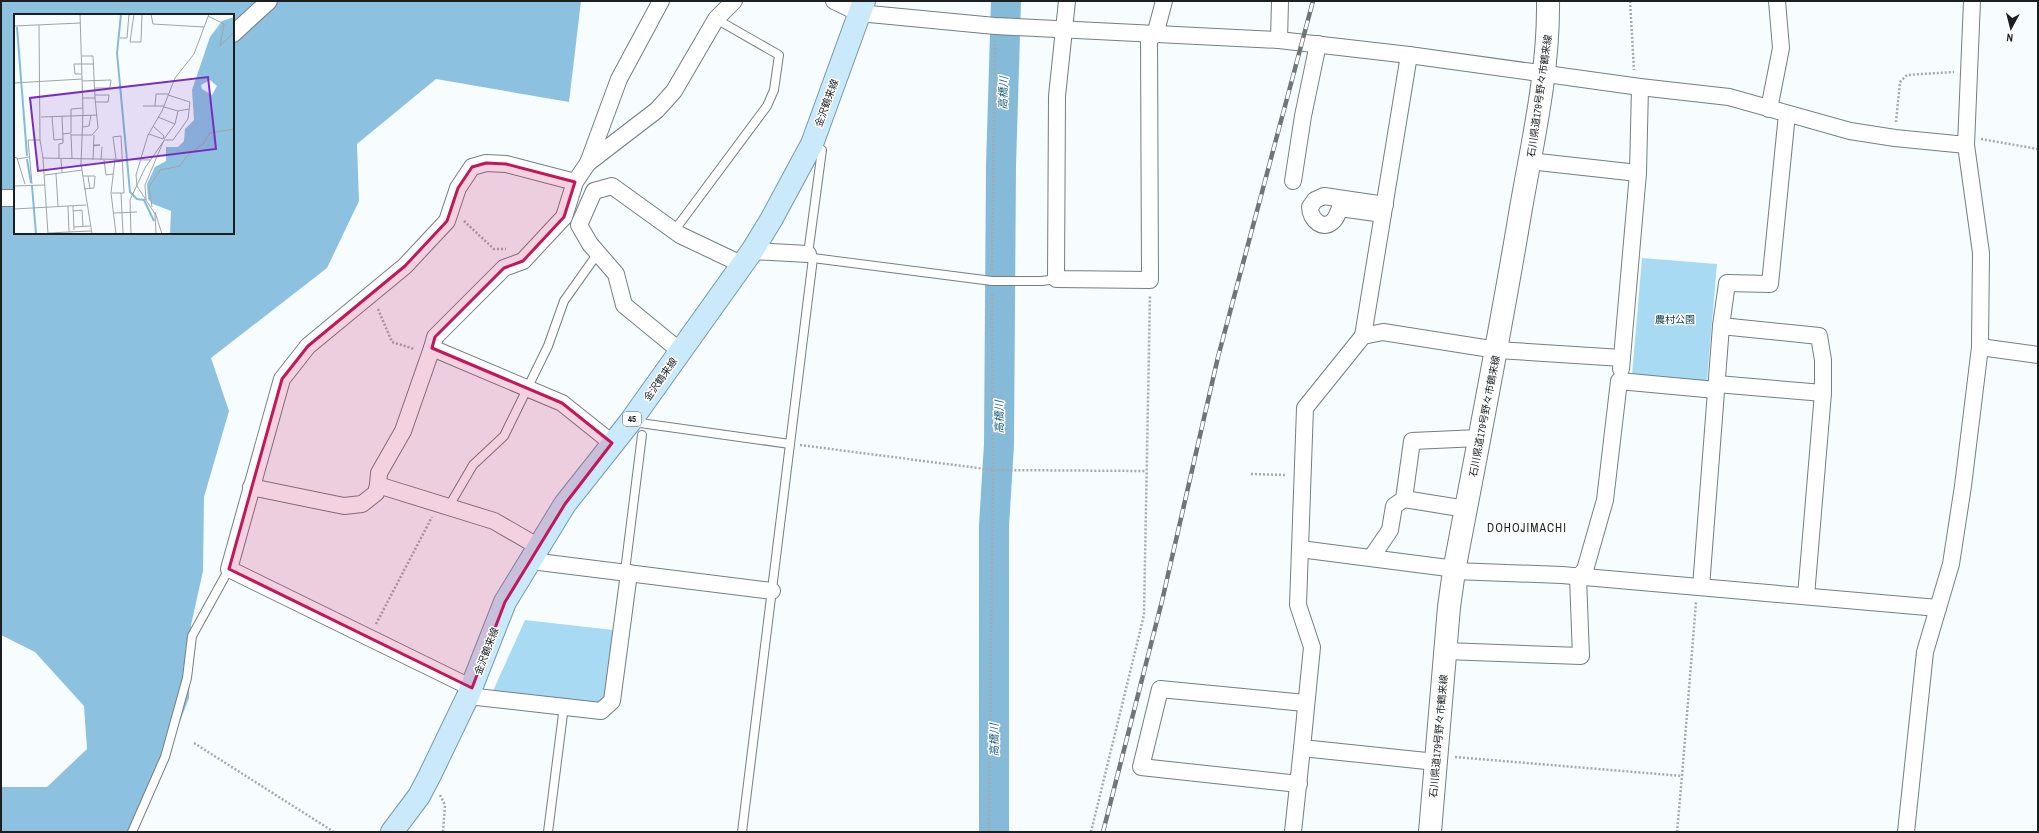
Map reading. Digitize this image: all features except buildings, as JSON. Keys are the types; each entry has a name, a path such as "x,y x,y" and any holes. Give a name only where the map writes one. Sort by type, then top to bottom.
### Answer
{"main road":[{"name":"石川県道179号野々市鶴来線","path":"1430,832 1445,651 1454,571 1497,350 1544,72 1548,24 1548,1"},
{"name":"金沢鶴来線","path":"392,832 419,796 430,776 470,692 505,602 565,504 612,442 636,428 680,351 747,257 812,144 861,7"}],"street":[{"path":"234,33 269,1"},
{"path":"251,487 344,506 362,504 376,494 379,473 403,430 435,337 504,268 523,261 564,217 575,182 588,163 619,79 661,1"},
{"path":"588,163 657,110 674,91 716,19 734,1"},
{"path":"834,1 861,7 1002,27 1279,40 1409,55 1544,72 1640,87 1729,97 1850,131 1895,138 1966,141"},
{"path":"1067,1 1057,96 1056,279 1150,280 1152,35 1164,1"},
{"path":"1279,40 1280,1"},
{"path":"1769,109 1781,48 1777,1"},
{"path":"1906,832 1925,652 1951,564 1963,486 1980,347 1981,253 1966,141 1972,1"},
{"path":"1293,181 1303,116 1318,44"},
{"path":"1293,832 1305,703 1312,647 1298,605 1305,408 1364,336 1409,55"},
{"path":"1578,576 1585,570 1605,500 1622,358 1638,172 1640,87"},
{"path":"1701,587 1721,326 1727,283 1770,284 1787,114"},
{"path":"1529,161 1638,172"},
{"path":"575,182 506,164 486,163 472,167 458,188 452,211 447,221 405,266 308,346 282,379 229,569 369,637 470,692 601,711 612,701 627,572"},
{"path":"680,351 624,305 616,274 598,254 579,225 594,191 612,186 674,231 747,257 810,256"},
{"path":"1,198 14,198"},
{"path":"1721,326 1819,336 1823,360 1823,393 1806,596"},
{"path":"1364,336 1383,332 1497,350 1622,358"},
{"path":"1980,347 2038,355"},
{"path":"432,348 562,403 612,442"},
{"path":"1619,380 1823,393"},
{"path":"1404,499 1412,441 1479,438"},
{"path":"378,485 494,521 535,554 627,572 772,591"},
{"path":"1371,558 1390,530 1394,506 1404,499 1466,509"},
{"path":"1300,549 1448,568 1454,571 1578,576 1938,608"},
{"path":"1445,651 1581,656 1578,576"},
{"path":"1298,784 1141,767 1160,689 1305,703"},
{"path":"1302,748 1436,759"}],"lane":[{"path":"674,231 767,106 774,90 779,54 716,19"},
{"path":"742,832 790,444 822,150 812,144"},
{"path":"444,505 473,465 504,436 548,346 564,301 598,254"},
{"path":"810,256 994,281 1042,281 1056,279"},
{"path":"627,572 636,428 790,444"},
{"path":"132,832 164,757 187,678 192,636 229,569"},
{"path":"548,832 564,706"}],"path":[{"path":"1630,1 1634,78 1640,87"},
{"path":"989,832 994,470 994,281 1002,27"},
{"path":"1895,138 1900,82 1907,75 1969,71"},
{"path":"1966,141 2038,149"},
{"path":"452,211 494,249 507,249 512,247"},
{"path":"1091,832 1144,615 1150,280"},
{"path":"372,294 392,342 412,349 432,348"},
{"path":"790,444 994,470 1146,471"},
{"path":"1251,474 1303,475"},
{"path":"369,637 444,505"},
{"path":"1677,832 1695,606 1701,587"},
{"path":"194,743 334,832"},
{"path":"1436,759 1682,776"},
{"path":"430,776 445,805 443,832"}],"highlighted area":[{"path":"486,163 506,164 575,182 564,217 523,261 504,268 435,337 432,348 562,403 612,443 565,504 505,602 472,688 229,569 282,379 308,346 405,266 447,221 458,188 472,167"}],"green space":[{"name":"農村公園","path":"1642,258 1717,264 1707,381 1632,375"},
{"path":"525,620 613,630 606,697 597,704 493,691"}],"shaded area":[{"path":"1,1 581,1 569,102 436,79 357,144 359,201 327,268 211,358 229,411 204,497 203,571 191,625 189,698 162,768 132,832 1,832 1,787 47,787 87,749 84,706 35,652 1,635"}],"waterway":[{"name":"高橋川","path":"994,832 994,526 999,444 1001,166 1006,1"}],"railway":[{"path":"1103,832 1162,601 1218,357 1313,1"}],"district":[{"name":"DOHOJIMACHI","path":"1527,528"}]}
